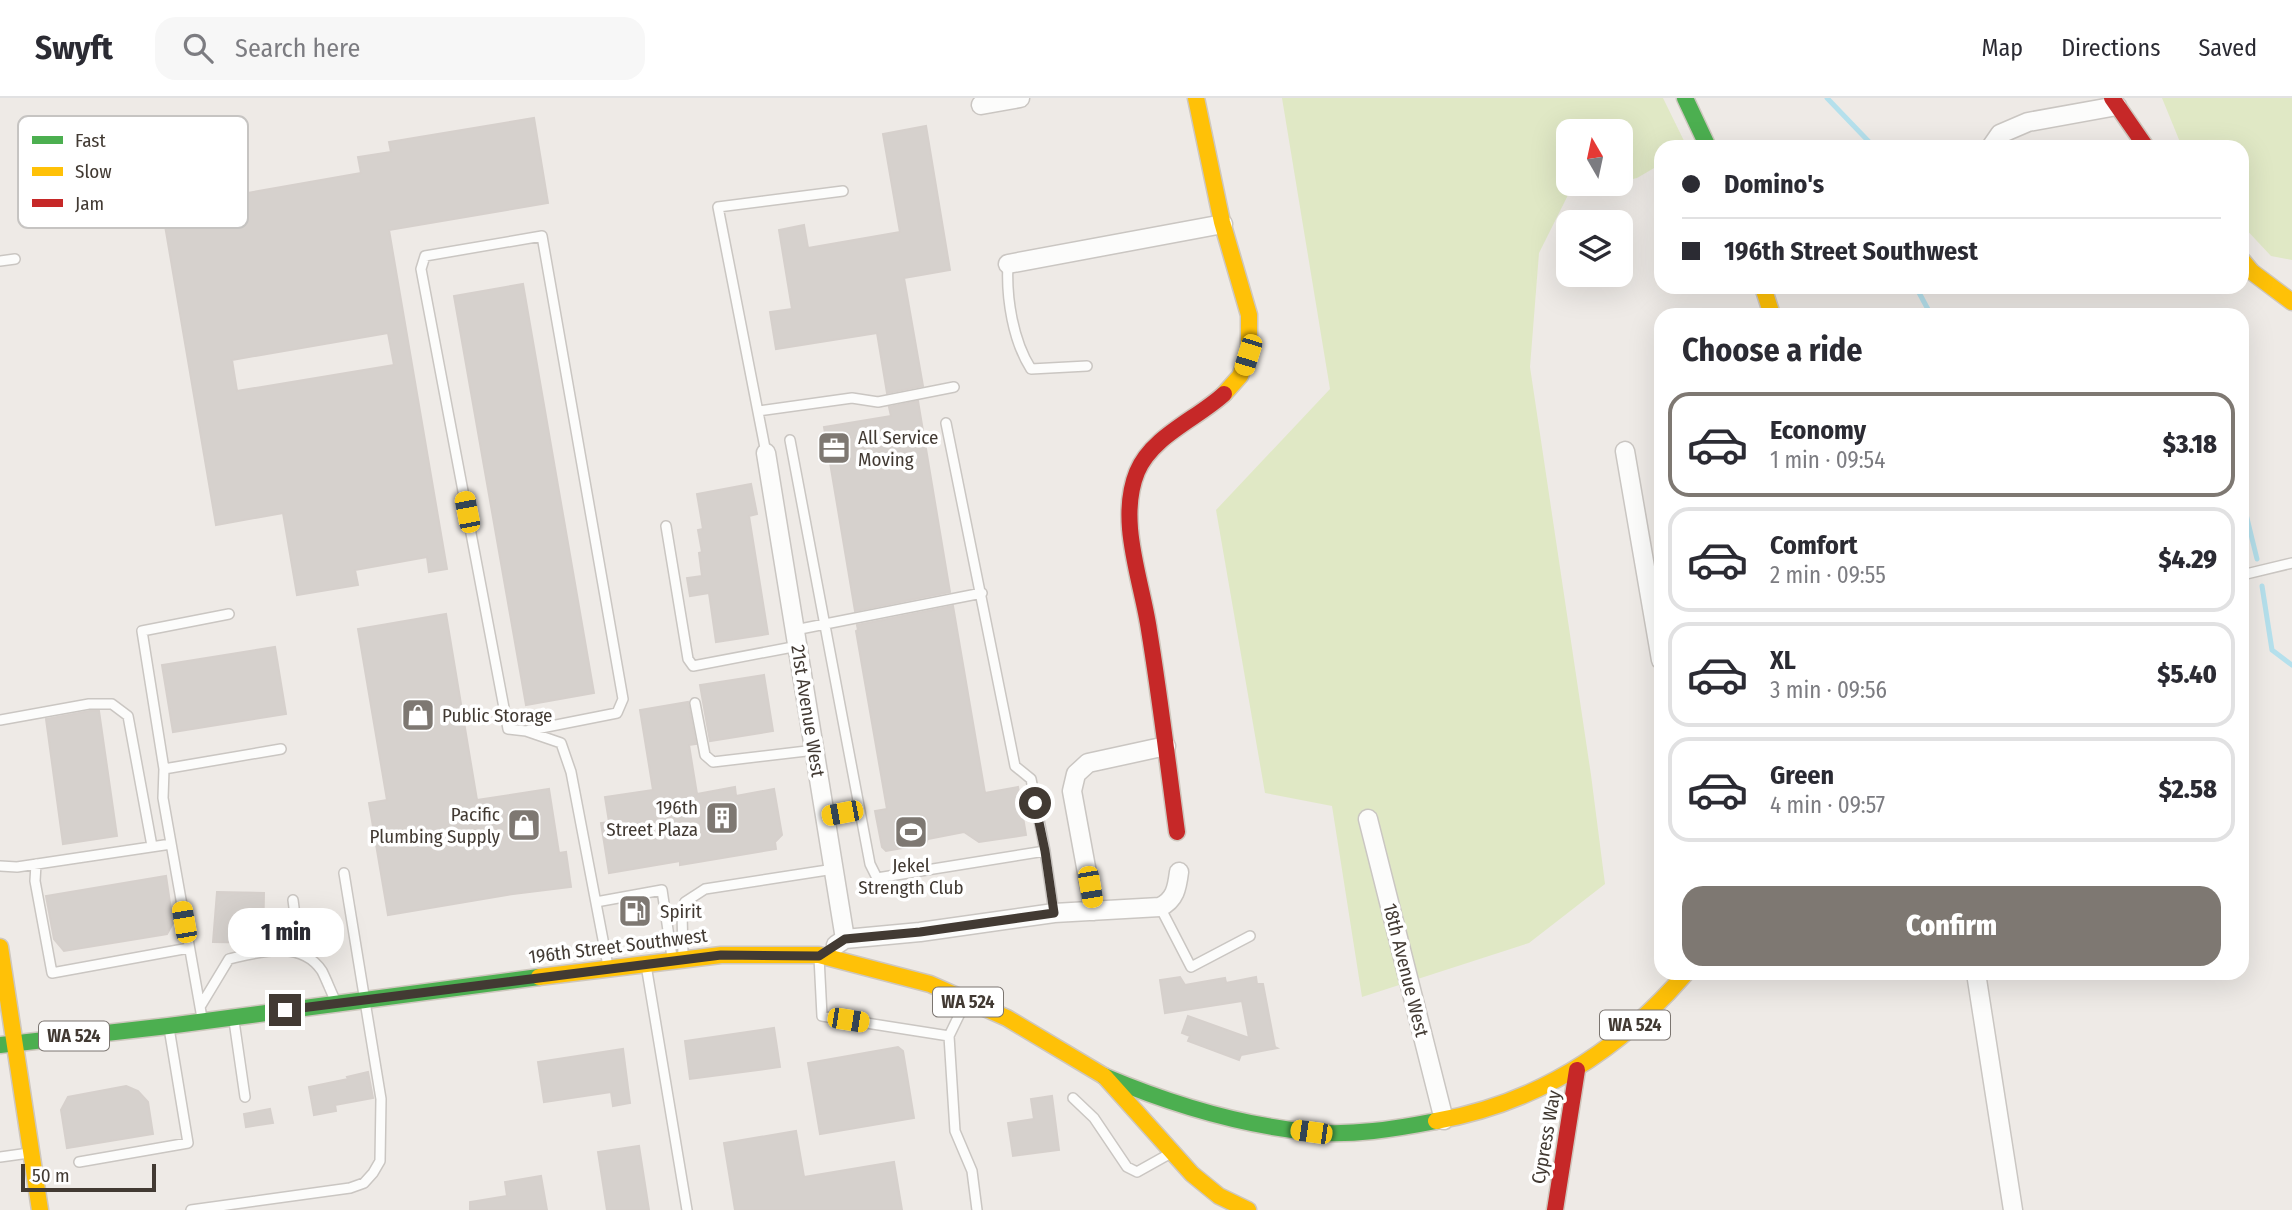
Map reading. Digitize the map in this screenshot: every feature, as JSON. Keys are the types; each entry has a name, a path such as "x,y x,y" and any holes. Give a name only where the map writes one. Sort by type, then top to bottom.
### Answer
{"main road":[{"path":"1177,832 1133,535 1132,489 1138,469 1148,452 1207,409 1233,386 1243,371 1250,336 1248,306 1223,224 1196,98"},
{"path":"1685,98 1705,140"},
{"path":"2115,102 2141,140"},
{"path":"2249,268 2292,302"},
{"path":"0,947 7,1044 31,1153 40,1210"},
{"name":"196th Street Southwest","path":"7,1044 168,1026 201,1013 233,1016 646,963 721,955 819,956 930,984 1007,1018 1105,1077 1207,1112 1251,1123 1311,1132 1382,1131 1444,1120 1516,1100 1577,1070"},
{"name":"WA 524","path":"1577,1070 1625,1034 1680,980"},
{"name":"Cypress Way","path":"1555,1210 1577,1070"},
{"path":"1105,1077 1192,1174 1219,1196 1248,1210"}],"street":[{"path":"981,105 1020,98"},
{"path":"1996,140 2000,134 2028,122 2115,102"},
{"path":"1008,264 1223,224"},
{"path":"1625,452 1654,620"},
{"name":"21st Avenue West","path":"766,453 845,939"},
{"path":"1094,911 1072,791 1076,774 1088,763 1166,746"},
{"name":"18th Avenue West","path":"1368,819 1444,1120"},
{"path":"819,956 845,939 920,932 1054,913 1160,907 1170,903 1177,888 1179,872"},
{"path":"1977,980 2014,1210"},
{"path":"1208,1210 1219,1196"}],"lane":[{"path":"766,453 718,207 843,191"},
{"path":"526,731 617,713 623,699 542,236 425,256 421,269 508,729 526,731 561,743 571,772 608,968"},
{"path":"0,261 15,259"},
{"path":"1008,264 1014,323 1021,354 1031,369 1087,366"},
{"path":"758,411 852,398 878,402 954,387"},
{"path":"946,423 1015,766 1031,779 1054,913"},
{"path":"790,440 859,810 870,864 877,878 1045,851"},
{"path":"666,526 688,659 693,666 796,638 824,623 982,593"},
{"path":"2249,573 2292,563"},
{"path":"201,1013 163,798 163,769 142,631 229,614"},
{"path":"695,703 705,755 713,762 815,750"},
{"path":"0,720 89,704 112,704 128,716 152,846"},
{"path":"163,769 281,749"},
{"path":"825,816 859,810"},
{"path":"0,866 17,867 171,844"},
{"path":"36,864 36,881 52,973 189,948"},
{"path":"678,960 685,902 705,889 834,869"},
{"path":"191,1210 350,1188 364,1183 380,1161 381,1098 344,873"},
{"path":"596,902 662,890 678,960"},
{"path":"293,900 300,953"},
{"path":"1160,907 1191,967 1250,936"},
{"path":"201,1013 229,959 272,949 300,953 320,969 337,1003"},
{"path":"819,956 822,1016 949,1036"},
{"path":"646,963 687,1210"},
{"path":"966,1002 949,1036 955,1131 972,1171 977,1210"},
{"path":"233,1016 245,1097"},
{"path":"79,1162 188,1143 168,1026"},
{"path":"1073,1098 1094,1118 1127,1167 1137,1172 1172,1152"},
{"path":"0,1157 31,1153"}],"green space":[{"path":"1282,98 1663,98 1684,140 1654,140 1654,168 1633,179 1633,119 1556,119 1556,196 1568,196 1560,210 1556,210 1556,219 1539,253 1530,367 1605,884 1529,943 1362,997 1332,806 1265,793 1216,510 1330,389"},
{"path":"2162,98 2292,98 2292,260 2271,256 2249,232 2249,140 2179,140"}],"building":[{"path":"534,118 548,203 389,230 447,569 429,572 427,557 355,570 358,585 297,595 283,513 216,525 165,228 248,228 248,193 361,173 358,157 391,152 389,142","holes":["388,333 394,365 237,391 232,360"]},
{"path":"926,126 950,270 904,278 923,386 887,393 877,333 776,349 770,312 792,309 779,230 804,225 808,248 900,232 883,134"},
{"path":"523,284 594,693 526,705 454,296"},
{"path":"918,401 950,592 855,611 824,427 891,416 889,407"},
{"path":"751,484 757,514 749,516 768,634 716,642 709,593 690,596 687,578 702,576 698,530 703,529 697,494"},
{"path":"953,606 985,793 1018,787 1026,835 979,842 964,832 928,839 925,844 886,851 882,847 875,811 887,809 857,625"},
{"name":"Public Storage","path":"446,614 477,800 549,789 559,853 566,852 571,887 388,915 369,803 387,800 358,629"},
{"path":"275,647 286,714 173,732 162,665"},
{"path":"764,675 773,731 710,741 700,685"},
{"path":"688,702 696,744 689,745 697,794 735,787 736,796 774,789 782,835 775,842 776,849 680,865 680,861 609,873 601,823 609,822 605,797 653,790 640,710"},
{"path":"99,711 117,836 63,844 46,719"},
{"path":"166,876 173,923 167,934 64,951 54,939 46,896"},
{"path":"217,892 264,893 263,943 213,942"},
{"name":"Spirit","path":"647,900 650,919 624,923 621,905"},
{"path":"1180,977 1185,985 1225,978 1226,983 1256,977 1257,984 1263,984 1277,1048 1241,1055 1239,1060 1188,1041 1190,1036 1182,1033 1188,1016 1249,1038 1242,1001 1165,1013 1160,980"},
{"path":"774,1028 780,1067 690,1079 685,1041"},
{"path":"898,1047 903,1051 914,1118 820,1134 808,1063"},
{"path":"623,1049 630,1103 613,1106 611,1092 544,1102 538,1062"},
{"path":"368,1072 373,1098 335,1105 336,1111 314,1115 309,1087"},
{"path":"126,1086 138,1091 148,1102 153,1134 67,1148 61,1110 68,1097"},
{"path":"1052,1096 1059,1150 1013,1156 1008,1123 1034,1119 1031,1099"},
{"path":"270,1109 273,1123 246,1127 244,1114"},
{"path":"796,1131 804,1177 894,1162 902,1210 735,1210 724,1143"},
{"path":"639,1146 649,1210 607,1210 598,1152"},
{"path":"541,1176 547,1210 470,1210 470,1202 507,1196 505,1182"}],"waterway":[{"path":"1827,98 1867,140"},
{"path":"1920,294 1927,308"},
{"path":"2249,526 2257,559"},
{"path":"2262,586 2272,650 2292,665"}],"traffic: fast":[{"path":"1685,98 1705,140"},
{"path":"0,1045 168,1026 539,977"},
{"path":"1104,1076 1204,1112 1283,1129 1325,1133 1357,1132 1436,1121"}],"traffic: slow":[{"path":"1196,98 1222,222 1249,315 1249,352 1240,376 1224,394"},
{"path":"2249,268 2292,302"},
{"path":"1765,294 1770,308"},
{"path":"0,947 40,1210"},
{"path":"539,977 721,955 819,955 930,984 1007,1018 1104,1076"},
{"path":"1436,1121 1509,1101 1574,1070 1633,1026 1680,980"},
{"path":"1105,1077 1192,1174 1219,1196 1248,1210"}],"traffic: jam":[{"path":"2112,98 2141,140"},
{"path":"1177,832 1153,655 1130,531 1131,491 1137,472 1153,448 1224,394"},
{"path":"1555,1210 1577,1070"}],"place":[{"name":"All Service Moving","path":"834,448"},
{"name":"Public Storage","path":"418,715"},
{"name":"196th Street Plaza","path":"722,818"},
{"name":"Pacific Plumbing Supply","path":"524,825"},
{"name":"Jekel Strength Club","path":"911,832"},
{"name":"Spirit","path":"635,911"}],"route":[{"path":"285,1010 721,955 819,956 845,939 920,932 1054,913 1035,803"}]}
